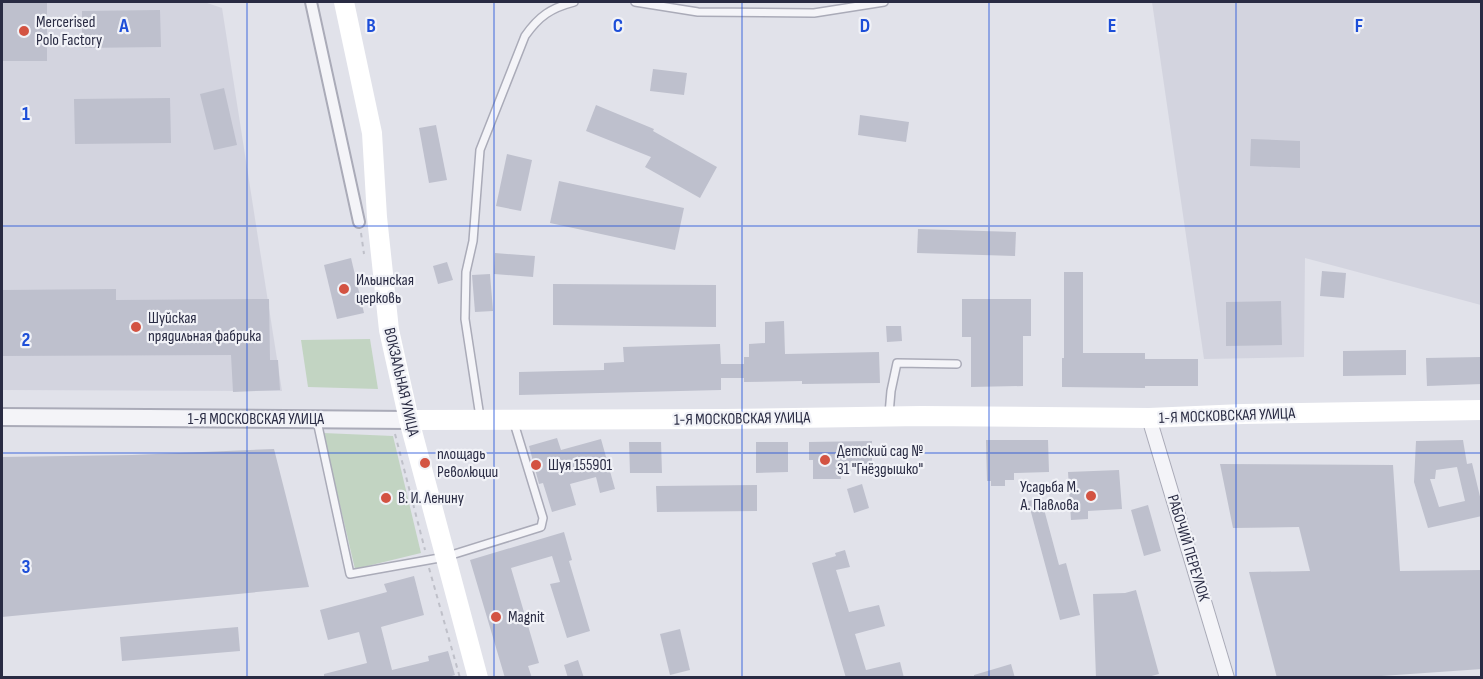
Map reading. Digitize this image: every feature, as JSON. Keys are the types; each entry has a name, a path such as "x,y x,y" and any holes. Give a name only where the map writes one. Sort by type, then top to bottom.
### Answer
{"main road":[{"name":"ВОКЗАЛЬНАЯ УЛИЦА","path":"346,5 372,133 377,217 400,421 436,558 478,678"},
{"name":"1-Я МОСКОВСКАЯ УЛИЦА","path":"400,421 889,417 1149,418 1482,410"}],"street":[{"path":"312,7 359,222"},
{"name":"1-Я МОСКОВСКАЯ УЛИЦА","path":"2,417 400,421"},
{"name":"РАБОЧИЙ ПЕРЕУЛОК","path":"1149,418 1227,678"}],"lane":[{"path":"481,421 465,319 466,272 473,241 480,150 525,36 536,20 551,10 574,2"},
{"path":"635,2 698,12 814,13 884,2"},
{"path":"889,417 891,391 897,363 957,364"},
{"path":"316,419 350,574 436,558 535,530 542,524 543,518 514,420"}],"path":[{"path":"400,421 436,558 460,678"}],"shaded area":[{"name":"Шуйская прядильная фабрика","path":"2,2 204,2 222,8 282,391 2,390"},
{"path":"1152,2 1481,2 1481,305 1305,258 1304,357 1204,359"}],"green space":[{"path":"370,339 378,389 308,387 301,340"},
{"path":"323,433 393,436 421,553 355,569"}],"building":[{"name":"Mercerised Polo Factory","path":"2,2 47,2 47,61 2,61"},
{"path":"160,10 161,47 82,48 82,11"},
{"path":"653,69 687,73 684,95 650,91"},
{"path":"224,88 237,145 214,150 200,94"},
{"path":"170,98 171,143 75,144 74,99"},
{"path":"596,105 654,129 653,131 717,167 700,198 645,167 651,157 586,131"},
{"path":"860,115 909,122 906,142 858,135"},
{"path":"436,125 447,180 429,183 419,128"},
{"path":"1251,139 1300,141 1300,168 1250,166"},
{"path":"507,154 532,160 521,211 496,206"},
{"path":"559,181 684,208 675,250 550,223"},
{"path":"918,229 1016,232 1015,256 917,253"},
{"path":"495,253 535,256 533,277 494,274"},
{"name":"Ильинская церковь","path":"351,258 364,313 337,319 324,265"},
{"path":"447,262 453,280 438,284 433,266"},
{"path":"1322,271 1346,273 1344,298 1320,296"},
{"path":"1064,272 1083,272 1083,353 1145,353 1145,359 1198,359 1198,386 1062,387"},
{"path":"490,274 493,311 475,312 472,275"},
{"path":"553,284 716,285 716,327 553,325"},
{"name":"Шуйская прядильная фабрика","path":"116,289 116,300 269,299 270,360 278,360 280,390 233,392 231,355 2,356 2,290"},
{"path":"962,299 1031,299 1031,336 1023,336 1023,386 971,387 971,337 962,337"},
{"path":"1281,301 1282,345 1226,346 1226,302"},
{"path":"784,321 785,354 879,352 880,383 802,384 802,381 744,382 744,378 721,378 721,390 519,395 519,372 604,370 604,363 624,362 623,347 720,344 721,364 744,364 744,357 749,357 749,344 765,343 765,322"},
{"path":"886,326 901,326 902,341 887,342"},
{"path":"1406,350 1406,375 1343,376 1343,351"},
{"path":"1482,357 1482,384 1427,386 1426,358"},
{"path":"557,438 561,450 601,439 615,489 600,493 596,477 570,484 576,505 552,512 543,483 539,484 529,446"},
{"path":"986,440 1048,440 1049,472 1014,473 1014,480 1005,480 1005,486 991,486 991,481 987,481"},
{"path":"1463,440 1467,464 1472,463 1482,505 1482,516 1428,528 1414,482 1416,441","holes":["1457,467 1465,501 1439,507 1430,479 1435,479 1436,470"]},
{"name":"Детский сад № 31 \"Гнёздышко\"","path":"872,441 872,467 840,467 841,479 813,479 813,460 809,460 809,442"},
{"path":"629,442 661,442 662,473 630,473"},
{"path":"756,442 788,442 788,472 756,473"},
{"path":"274,449 309,587 2,617 2,457 132,455"},
{"path":"1220,464 1393,465 1400,571 1482,570 1482,669 1353,678 1277,678 1249,572 1310,571 1299,527 1233,528"},
{"path":"1119,470 1122,509 1088,511 1088,519 1071,520 1068,472"},
{"path":"862,484 869,508 854,513 847,489"},
{"path":"757,485 757,511 657,512 656,486"},
{"path":"1041,498 1059,565 1066,563 1080,615 1060,620 1028,501"},
{"path":"1148,505 1161,551 1144,556 1131,510"},
{"path":"564,532 572,560 569,561 590,631 567,638 550,584 560,582 552,556 511,568 539,663 528,666 532,678 505,678 470,560"},
{"path":"845,550 850,567 836,570 849,612 879,605 885,626 855,634 866,670 900,662 904,678 846,678 812,563 836,556 835,553"},
{"path":"414,576 424,615 381,627 392,670 429,661 428,656 448,651 455,675 445,678 324,678 324,674 367,663 359,632 328,640 320,610 387,592 384,584"},
{"path":"1136,590 1159,674 1144,678 1096,678 1093,594 1125,593"},
{"path":"238,627 240,651 122,661 120,637"},
{"path":"680,629 690,670 670,675 660,634"},
{"path":"578,660 584,678 568,678 564,665"},
{"path":"1011,664 1015,678 974,678 974,675"}],"place":[{"name":"Mercerised Polo Factory","path":"24,31"},
{"name":"Ильинская церковь","path":"344,289"},
{"name":"Шуйская прядильная фабрика","path":"136,327"},
{"name":"Детский сад № 31 \"Гнёздышко\"","path":"825,460"},
{"name":"площадь Революции","path":"425,463"},
{"name":"Шуя 155901","path":"536,465"},
{"name":"Усадьба М. А. Павлова","path":"1091,496"},
{"name":"В. И. Ленину","path":"386,498"},
{"name":"Magnit","path":"496,617"}]}
